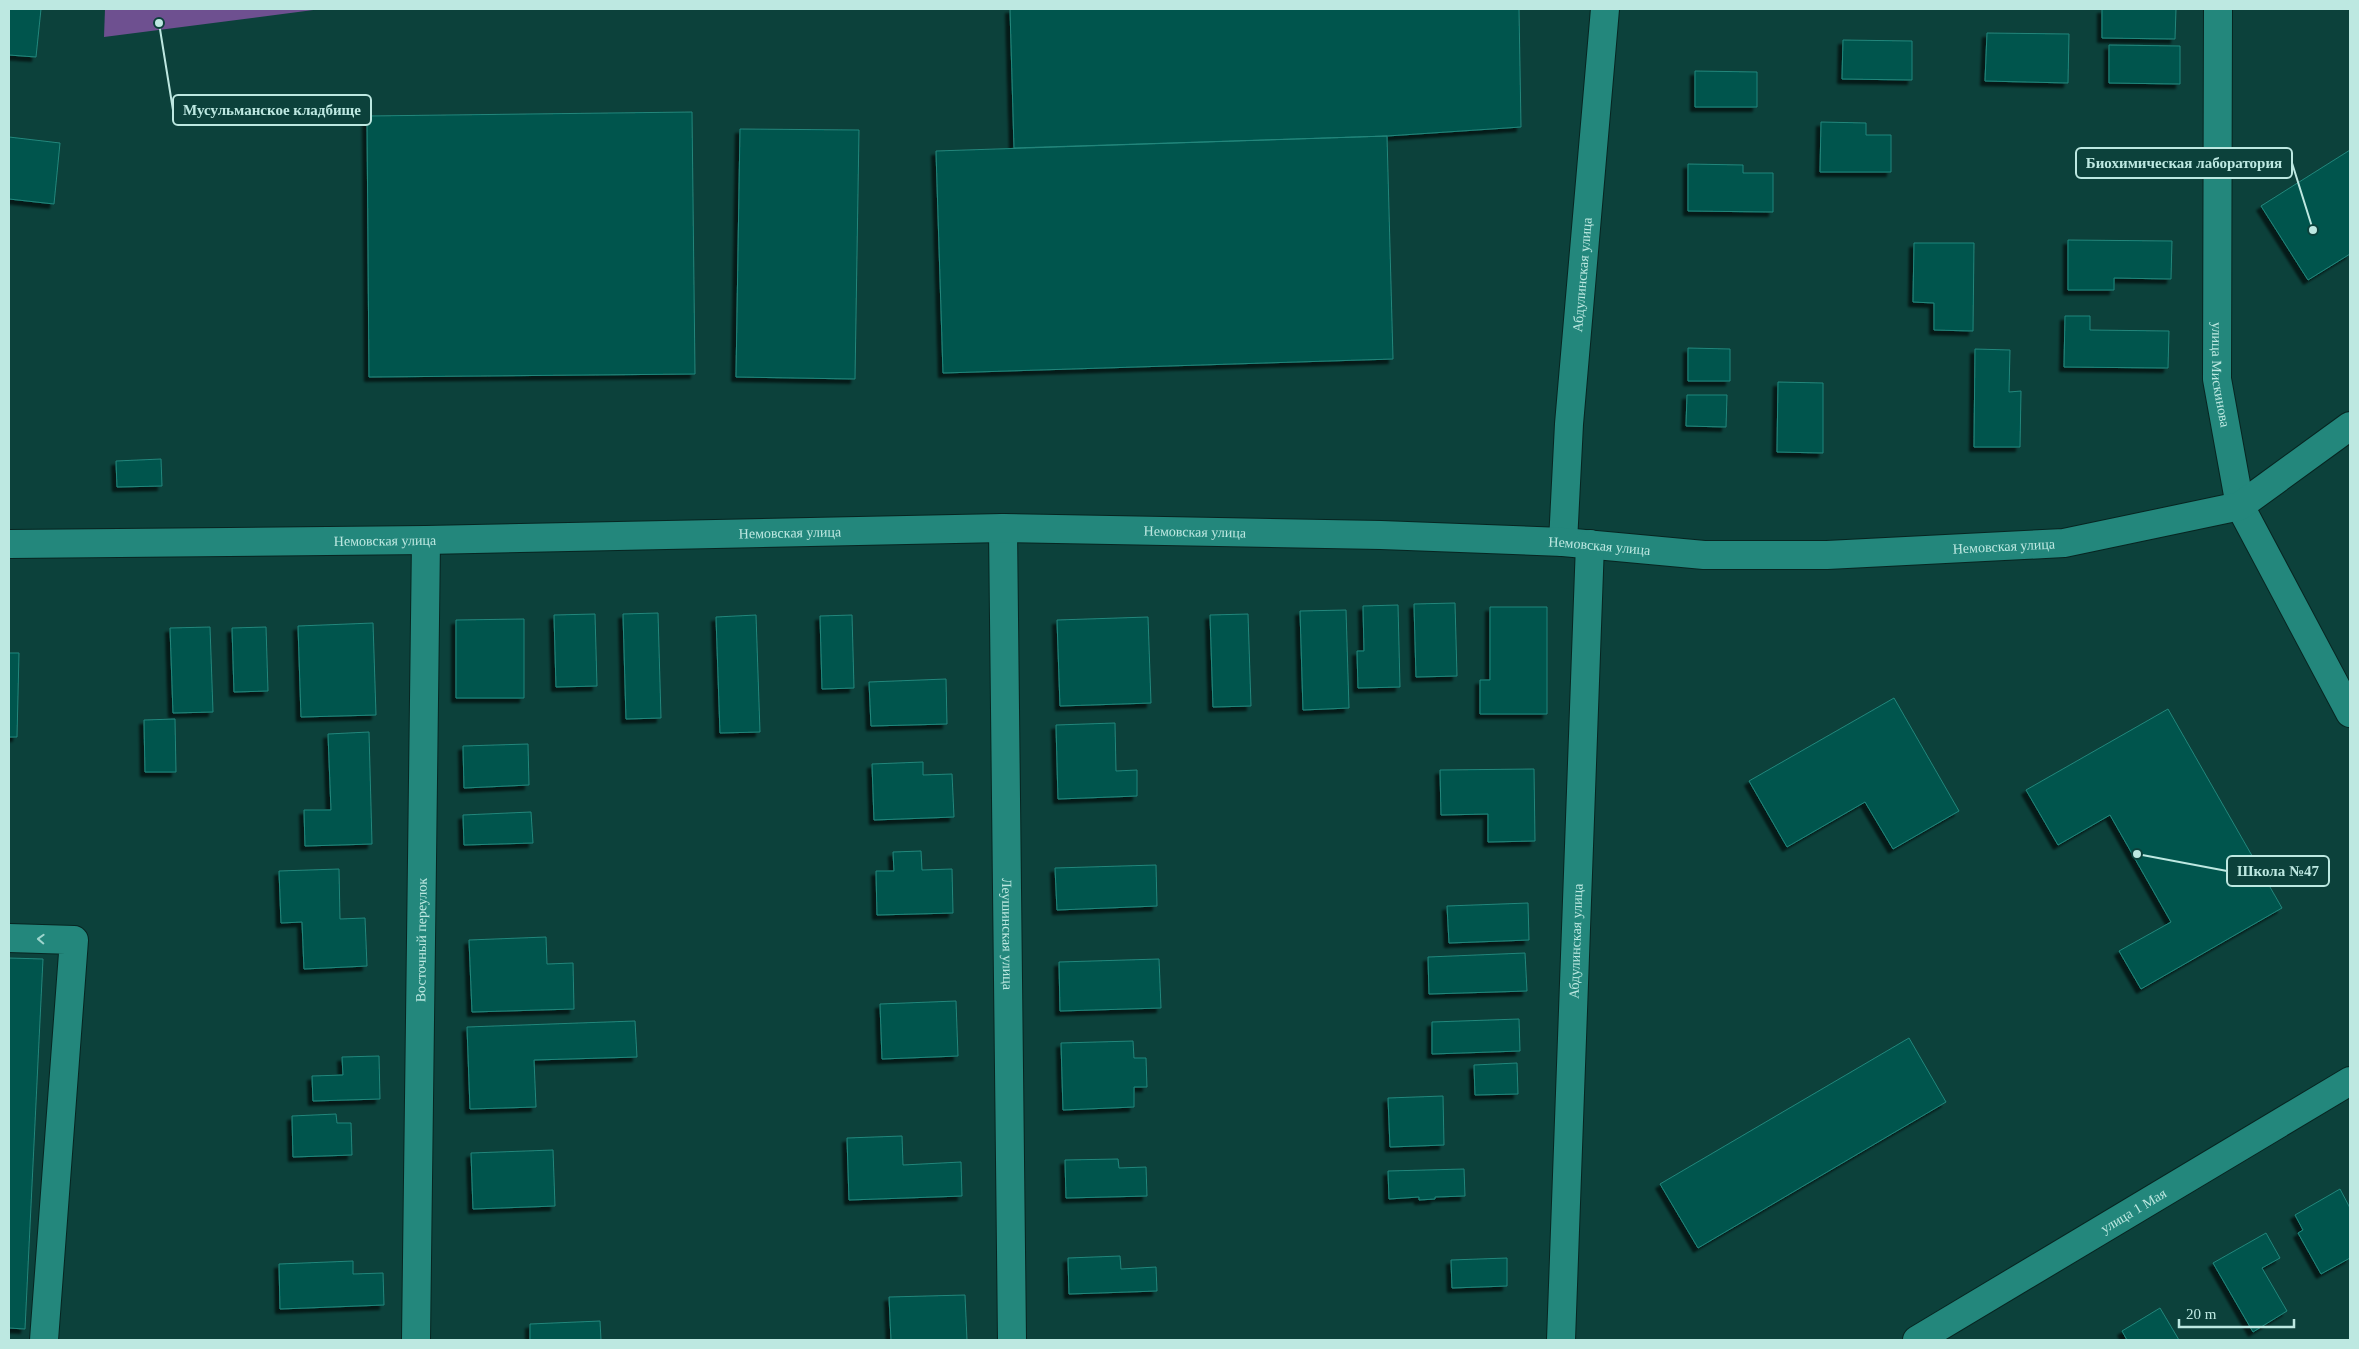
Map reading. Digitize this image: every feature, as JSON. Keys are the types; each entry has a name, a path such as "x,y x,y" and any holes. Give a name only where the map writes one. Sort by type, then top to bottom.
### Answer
{"street":[{"name":"Абдулинская улица","path":"1563,542 1570,414 1605,9"},
{"name":"улица Мискинова","path":"2218,9 2217,379 2240,506 2350,713"},
{"name":"Немовская улица","path":"9,544 426,540 1003,528 1381,535 1563,542 1704,555 1827,555 2054,543 2240,506 2350,426"},
{"name":"Леушинская улица","path":"1003,528 1012,1340"},
{"name":"Восточный переулок","path":"416,1340 426,540"},
{"name":"Абдулинская улица","path":"1562,1340 1590,544"},
{"path":"9,938 74,940 44,1340"},
{"name":"улица 1 Мая","path":"1918,1340 2350,1081"}],"shaded area":[{"path":"105,9 321,9 104,37"}],"building":[{"path":"9,9 41,9 36,57 9,55"},
{"path":"1010,9 1519,9 1521,127 1387,136 1014,148"},
{"path":"2102,9 2176,9 2175,39 2102,38"},
{"path":"1987,33 2069,34 2068,83 1985,81"},
{"path":"1843,40 1912,41 1912,80 1842,79"},
{"path":"2109,45 2180,46 2180,84 2109,83"},
{"path":"1695,71 1757,72 1757,107 1695,107"},
{"path":"692,112 695,374 369,377 367,116"},
{"path":"1821,122 1866,123 1866,135 1891,135 1891,172 1820,172"},
{"path":"740,129 859,130 855,379 736,377"},
{"path":"1387,136 1393,359 943,373 936,151"},
{"path":"9,137 60,143 54,204 9,199"},
{"path":"2350,150 2350,254 2308,280 2261,206"},
{"path":"1688,164 1743,165 1743,173 1773,173 1773,212 1688,211"},
{"path":"2068,240 2172,241 2171,279 2114,278 2114,290 2068,290"},
{"path":"1914,243 1974,243 1973,331 1934,330 1934,303 1913,302"},
{"path":"2065,316 2090,316 2090,330 2169,331 2168,368 2064,367"},
{"path":"1688,348 1730,349 1730,381 1688,381"},
{"path":"1975,349 2010,350 2009,392 2021,391 2020,447 1974,447"},
{"path":"1778,382 1823,383 1823,453 1777,452"},
{"path":"1687,395 1727,395 1726,427 1686,426"},
{"path":"161,459 162,486 117,487 116,461"},
{"path":"1455,603 1457,676 1416,677 1414,604"},
{"path":"1398,605 1400,687 1358,688 1357,651 1364,651 1363,606"},
{"path":"1490,607 1547,607 1547,714 1480,714 1480,680 1490,680"},
{"path":"1346,610 1349,708 1303,710 1300,611"},
{"path":"658,613 661,718 626,719 623,614"},
{"path":"595,614 597,686 556,687 554,615"},
{"path":"1248,614 1251,706 1213,707 1210,615"},
{"path":"756,615 760,732 720,733 716,617"},
{"path":"852,615 854,688 822,689 820,616"},
{"path":"1148,617 1151,703 1060,706 1057,620"},
{"path":"524,619 524,698 456,698 456,620"},
{"path":"373,623 376,715 301,717 298,626"},
{"path":"210,627 213,712 173,713 170,628"},
{"path":"266,627 268,691 234,692 232,628"},
{"path":"9,653 19,653 17,737 9,737"},
{"path":"946,679 947,724 871,726 869,682"},
{"path":"1894,698 1959,811 1893,849 1865,802 1787,847 1749,781"},
{"path":"2168,709 2282,908 2141,989 2119,951 2171,922 2110,815 2058,845 2026,790"},
{"path":"175,719 176,772 145,772 144,720"},
{"path":"1115,723 1116,771 1137,770 1137,796 1058,799 1056,725"},
{"path":"369,732 372,844 305,846 304,810 331,810 328,734"},
{"path":"528,744 529,785 464,788 463,746"},
{"path":"923,762 923,775 952,774 954,817 874,820 872,764"},
{"path":"1534,769 1535,841 1488,842 1488,814 1441,815 1440,770"},
{"path":"531,812 533,843 464,845 463,815"},
{"path":"921,851 922,870 952,869 953,913 877,915 876,871 894,871 893,852"},
{"path":"1156,865 1157,906 1057,910 1055,868"},
{"path":"339,869 340,919 365,918 367,966 304,969 302,922 281,923 279,871"},
{"path":"1528,903 1529,940 1449,943 1447,906"},
{"path":"546,937 547,964 573,963 574,1009 472,1012 469,940"},
{"path":"1525,953 1527,991 1429,994 1428,957"},
{"path":"9,958 43,959 25,1329 9,1328"},
{"path":"1159,959 1161,1008 1060,1011 1059,962"},
{"path":"956,1001 958,1056 882,1059 880,1004"},
{"path":"1519,1019 1520,1051 1432,1054 1432,1022"},
{"path":"635,1021 637,1057 534,1060 536,1107 470,1109 467,1027"},
{"path":"1909,1038 1946,1102 1698,1248 1660,1184"},
{"path":"1133,1041 1134,1058 1146,1058 1147,1087 1134,1087 1134,1107 1063,1110 1061,1043"},
{"path":"379,1056 380,1099 313,1101 312,1076 343,1075 342,1057"},
{"path":"1517,1063 1518,1094 1475,1095 1474,1065"},
{"path":"1443,1096 1444,1145 1390,1147 1388,1098"},
{"path":"336,1114 337,1123 351,1123 352,1155 293,1157 292,1116"},
{"path":"902,1136 903,1165 961,1162 962,1196 849,1200 847,1138"},
{"path":"553,1150 555,1206 473,1209 471,1153"},
{"path":"1118,1159 1119,1168 1146,1167 1147,1196 1066,1198 1065,1160"},
{"path":"1464,1169 1465,1196 1435,1197 1435,1199 1419,1200 1419,1197 1389,1199 1388,1171"},
{"path":"2340,1189 2350,1208 2350,1258 2321,1274 2298,1233 2303,1230 2295,1215"},
{"path":"2266,1233 2280,1258 2262,1268 2287,1311 2253,1332 2213,1263"},
{"path":"1120,1256 1121,1269 1156,1267 1157,1291 1069,1294 1068,1258"},
{"path":"1507,1258 1507,1286 1452,1288 1451,1260"},
{"path":"353,1261 353,1274 383,1273 384,1305 280,1309 279,1264"},
{"path":"965,1295 967,1340 891,1340 889,1297"},
{"path":"2160,1308 2179,1340 2127,1340 2122,1331"},
{"path":"600,1321 601,1340 530,1340 530,1324"}],"place":[{"name":"Мусульманское кладбище","path":"159,23"},
{"name":"Биохимическая лаборатория","path":"2313,230"},
{"name":"Школа №47","path":"2137,854"}]}
